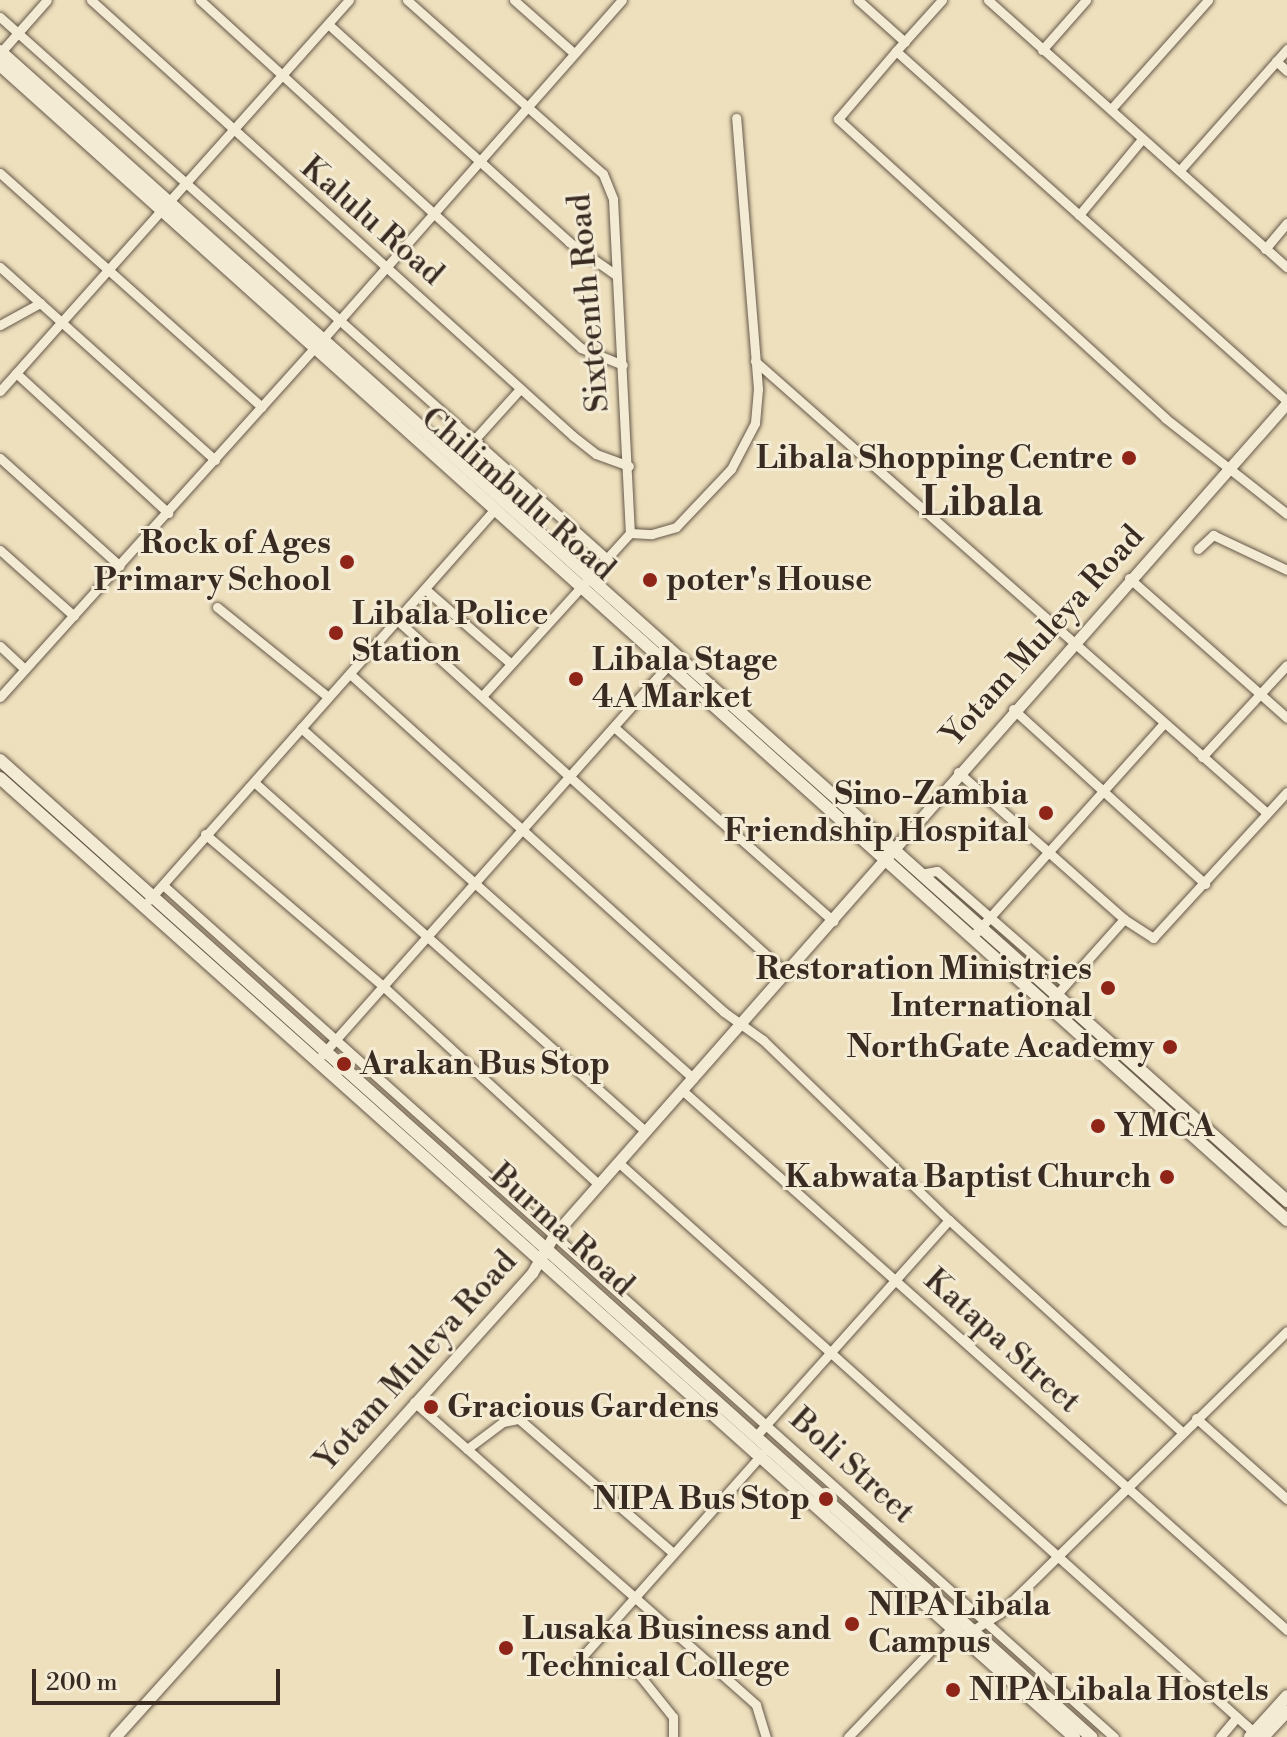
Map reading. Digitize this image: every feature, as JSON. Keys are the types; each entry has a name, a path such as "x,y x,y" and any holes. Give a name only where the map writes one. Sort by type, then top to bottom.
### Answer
{"main road":[{"name":"Chilimbulu Road","path":"0,52 495,509 586,582 1053,999 1287,1201"},
{"name":"Chilimbulu Road","path":"0,65 166,205"},
{"name":"Chilimbulu Road","path":"319,344 456,460 670,663 890,853 921,874 978,932"},
{"name":"Burma Road","path":"0,760 148,901 320,1057 957,1623 1074,1737"},
{"name":"Burma Road","path":"0,778 148,901"},
{"name":"Chilimbulu Road","path":"1053,999 1287,1220"},
{"name":"Burma Road","path":"542,1256 755,1437 764,1452"},
{"name":"Burma Road","path":"957,1623 973,1630 1091,1737"},
{"path":"1257,1736 1287,1696"},
{"path":"1257,1736 1287,1711"}],"street":[{"path":"0,52 47,0"},
{"name":"Kalulu Road","path":"91,0 233,132 520,389 596,454 629,466"},
{"path":"200,0 581,348 623,365"},
{"path":"0,391 349,0"},
{"name":"Sixteenth Road","path":"407,0 607,181 623,365 630,533"},
{"path":"514,0 574,53"},
{"path":"0,697 319,344 622,0"},
{"path":"858,0 905,42"},
{"path":"942,0 838,119 1119,378 1287,514"},
{"path":"988,0 1287,267"},
{"path":"1042,50 1086,0"},
{"path":"1111,109 1208,0"},
{"path":"0,17 607,559"},
{"path":"328,24 480,158 569,242 616,275"},
{"path":"1180,170 1287,49"},
{"path":"896,51 1287,402"},
{"path":"1276,61 1287,71"},
{"path":"483,695 630,533 652,534 676,527 731,469 755,423 755,361 736,118"},
{"path":"1079,215 1142,139"},
{"path":"0,173 262,407"},
{"path":"1265,249 1287,223"},
{"path":"0,267 215,460"},
{"path":"0,325 40,303"},
{"path":"755,361 1267,813"},
{"path":"16,373 168,513"},
{"path":"456,460 520,389"},
{"name":"Yotam Muleya Road","path":"115,1737 414,1402 542,1256 554,1235 598,1184 787,974 1013,709 1287,402"},
{"path":"0,458 120,566"},
{"path":"148,901 495,509"},
{"path":"1198,549 1213,535 1287,570"},
{"path":"0,550 74,616"},
{"path":"1129,578 1287,718"},
{"path":"425,589 510,663"},
{"path":"217,607 328,697"},
{"path":"397,620 787,974"},
{"path":"0,646 25,669"},
{"path":"320,1057 670,663"},
{"path":"1202,757 1287,665"},
{"path":"350,674 836,1106 949,1220 1182,1432"},
{"path":"1013,709 1205,884"},
{"path":"978,932 1163,724"},
{"path":"614,727 833,921"},
{"path":"301,728 693,1078"},
{"path":"958,772 1124,919 1156,938 1287,792"},
{"path":"254,782 645,1131"},
{"path":"205,834 384,987 598,1184"},
{"path":"921,874 937,871 1066,984"},
{"name":"Boli Street","path":"163,885 1114,1737"},
{"path":"1053,999 1124,919"},
{"name":"Katapa Street","path":"682,1090 1287,1630"},
{"path":"618,1162 1257,1736"},
{"path":"755,1437 949,1220"},
{"path":"973,1630 986,1623 1287,1331"},
{"path":"414,1402 756,1705 766,1737"},
{"path":"1196,1418 1287,1499"},
{"path":"467,1449 503,1422 519,1419 673,1553"},
{"path":"673,1737 673,1717 637,1672 582,1661 633,1597 764,1452"},
{"path":"854,1735 957,1623"},
{"path":"1220,1737 1237,1717"}],"place":[{"name":"Libala Shopping Centre","path":"1129,458"},
{"name":"Rock of Ages Primary School","path":"347,562"},
{"name":"poter's House","path":"650,580"},
{"name":"Libala Police Station","path":"336,633"},
{"name":"Libala Stage 4A Market","path":"576,679"},
{"name":"Sino-Zambia Friendship Hospital","path":"1046,813"},
{"name":"Restoration Ministries International","path":"1108,988"},
{"name":"NorthGate Academy","path":"1170,1047"},
{"name":"Arakan Bus Stop","path":"344,1064"},
{"name":"YMCA","path":"1098,1126"},
{"name":"Kabwata Baptist Church","path":"1167,1177"},
{"name":"Gracious Gardens","path":"431,1407"},
{"name":"NIPA Bus Stop","path":"826,1499"},
{"name":"NIPA Libala Campus","path":"852,1624"},
{"name":"Lusaka Business and Technical College","path":"506,1648"},
{"name":"NIPA Libala Hostels","path":"953,1690"}],"district":[{"name":"Libala","path":"982,503"}]}
